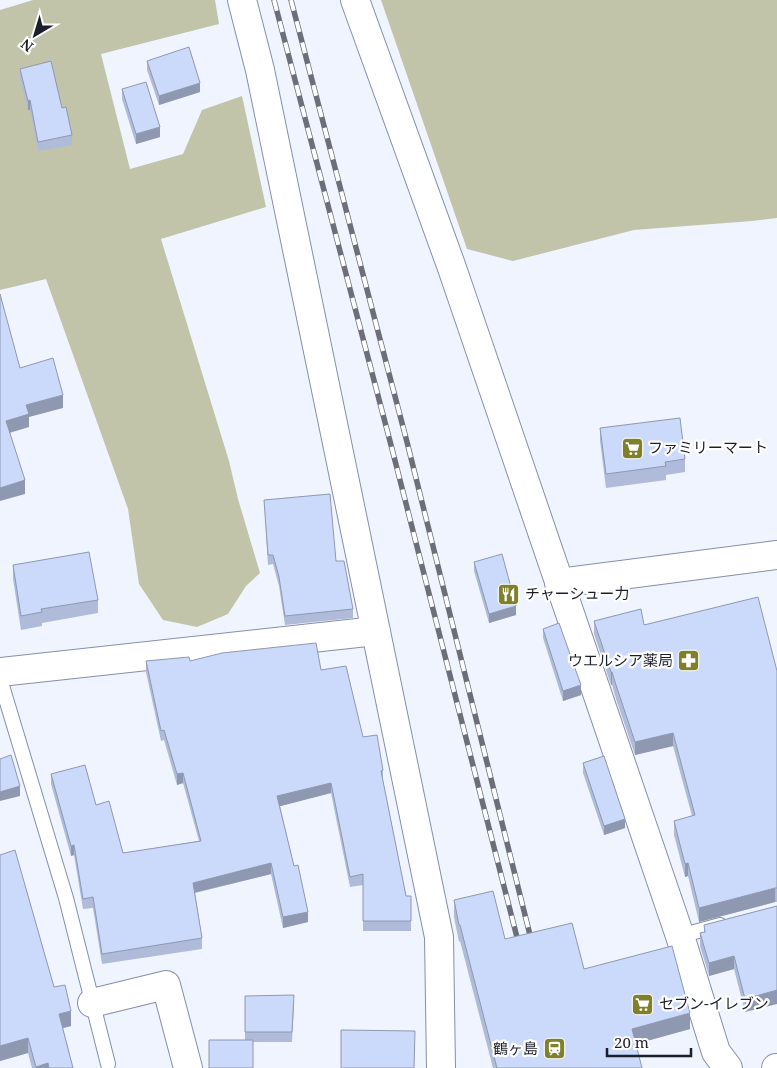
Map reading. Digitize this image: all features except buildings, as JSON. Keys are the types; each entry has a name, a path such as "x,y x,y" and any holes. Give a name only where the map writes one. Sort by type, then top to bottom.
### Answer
{"street":[{"path":"242,0 260,70 439,937 441,1068"},
{"path":"355,0 455,278 680,936 716,1052 728,1068"},
{"path":"559,583 777,555"},
{"path":"0,672 376,630"},
{"path":"92,1003 166,985 188,1068"}],"lane":[{"path":"0,679 66,898 108,1064"},
{"path":"680,936 733,922"}],"green space":[{"path":"33,0 215,0 219,24 101,54 130,169 183,154 202,110 242,96 266,207 161,239 229,461 260,573 246,586 228,614 197,627 163,620 139,584 128,509 46,279 0,290 0,10"},
{"path":"381,0 777,0 777,218 634,230 513,261 467,249"}],"railway":[{"path":"274,0 391,445 520,949"},
{"path":"291,0 407,442 533,947"}],"place":[{"name":"ファミリーマート","path":"632,448"},
{"name":"チャーシュー力","path":"509,594"},
{"name":"ウエルシア薬局","path":"689,661"},
{"name":"セブン-イレブン","path":"643,1004"},
{"name":"鶴ヶ島","path":"554,1049"}]}
